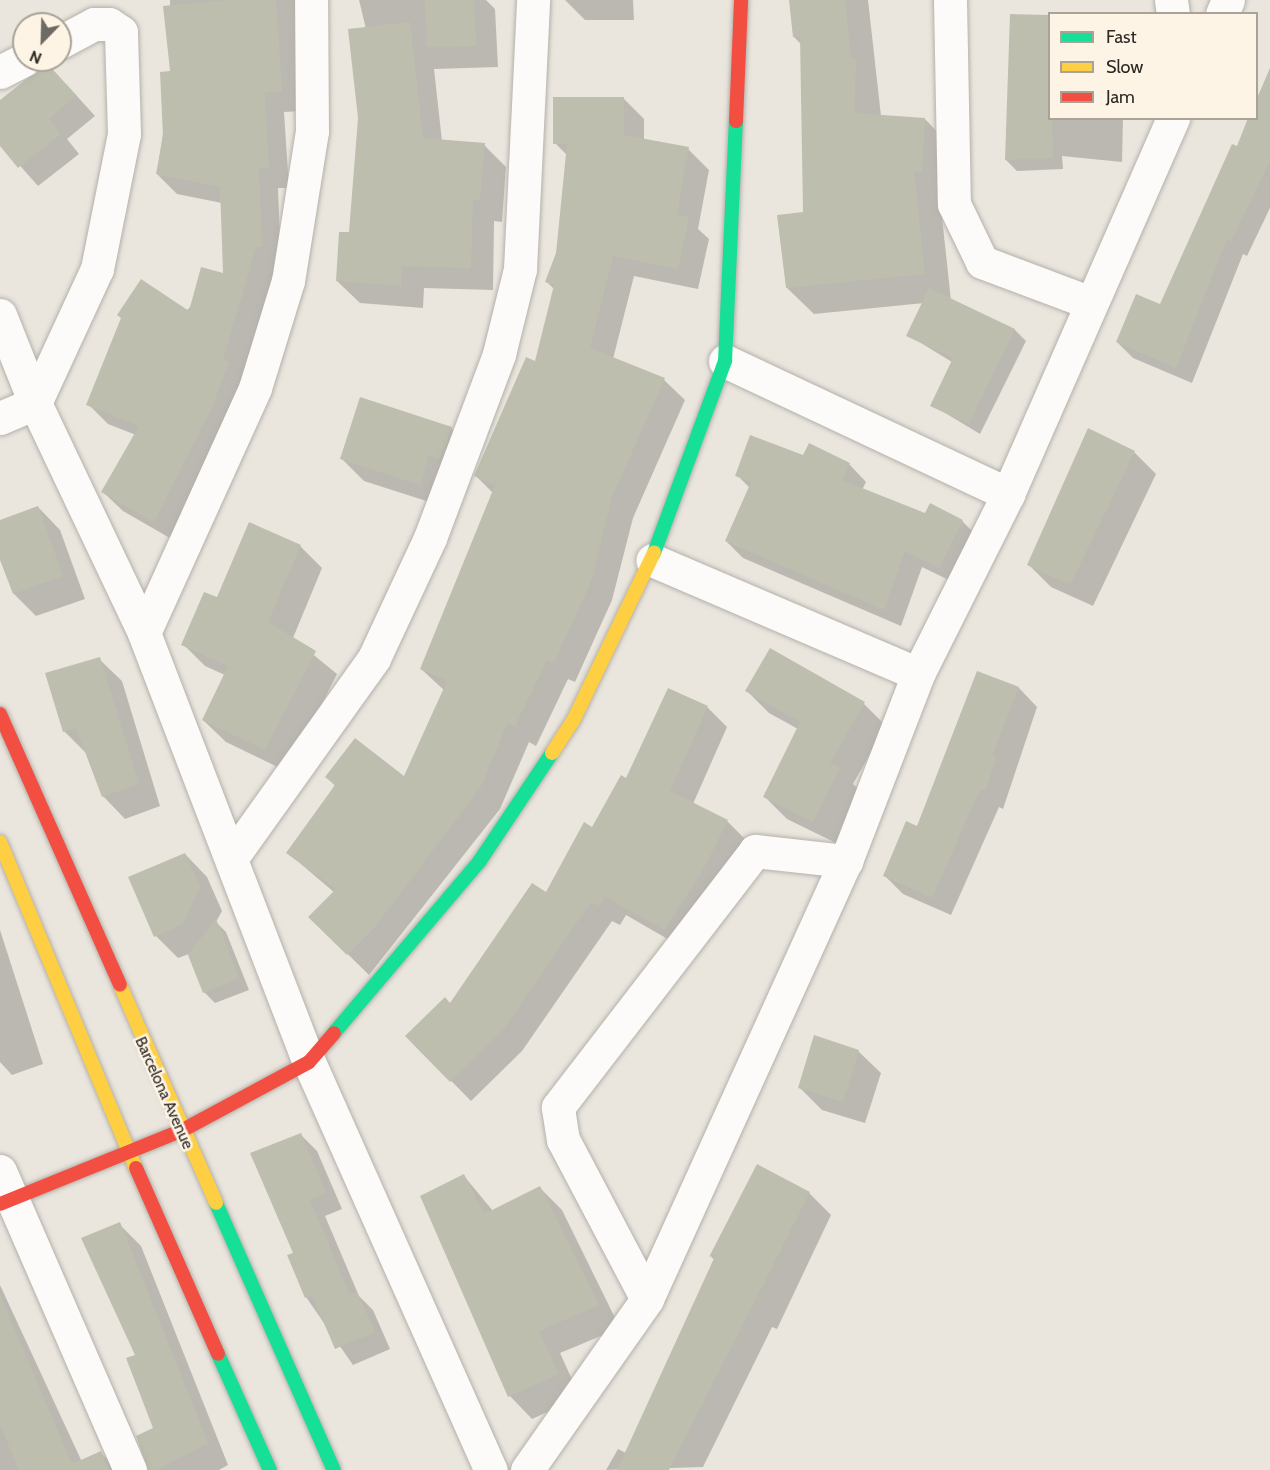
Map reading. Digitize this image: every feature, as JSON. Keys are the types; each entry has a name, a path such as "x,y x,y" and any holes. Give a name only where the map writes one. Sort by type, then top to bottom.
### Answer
{"street":[{"path":"144,633 255,388 288,281 312,131 310,0"},
{"path":"233,856 374,658 430,538 499,354 520,269 533,0"},
{"path":"130,1470 4,1191 181,1131 309,1062 479,862 573,721 652,560 725,361 741,0"},
{"path":"950,0 959,214 981,262 1091,303"},
{"path":"0,418 35,403 97,269 124,134 121,32 109,24 94,24 72,36"},
{"path":"527,1470 647,1299 846,861 918,674 1008,494 1172,120"},
{"path":"0,315 35,403 144,633 233,856 309,1062 491,1470"},
{"path":"725,361 1008,494"},
{"path":"652,560 918,674"},
{"name":"Barcelona Avenue","path":"0,714 181,1131 334,1470"},
{"path":"0,842 128,1150 270,1470"},
{"path":"647,1299 563,1140 558,1107 755,851 846,861"}],"building":[{"path":"229,0 276,0 282,91 265,93 269,168 259,169 262,247 256,247 223,360 229,362 212,407 154,522 101,492 139,426 86,405 121,318 117,315 141,279 189,311 201,267 223,273 220,187 156,174 163,136 160,72 170,71 163,6"},
{"path":"425,0 474,0 476,46 427,47"},
{"path":"789,0 845,0 851,59 856,59 854,113 925,118 922,173 914,172 925,274 786,288 777,215 803,212 800,37 793,37"},
{"path":"1010,14 1048,15 1048,120 1052,120 1053,158 1005,160"},
{"path":"410,22 423,138 485,143 480,200 473,199 471,268 402,266 401,286 336,281 339,232 349,232 358,118 348,29"},
{"path":"1270,69 1270,161 1231,241 1227,239 1176,368 1116,342 1136,294 1160,304 1232,144 1237,146 1247,120 1258,120 1258,96"},
{"path":"36,72 55,72 76,95 49,119 61,134 18,168 0,146 0,100"},
{"path":"553,97 624,97 624,135 689,147 677,214 689,217 678,269 613,256 590,348 665,378 612,497 592,579 554,663 547,660 515,726 508,722 480,788 375,927 347,955 308,917 336,889 286,853 335,785 325,777 355,738 404,776 447,681 420,669 495,485 474,476 526,357 535,361 554,285 545,282 556,253 567,144 553,144"},
{"path":"929,288 1015,329 969,424 930,406 953,358 906,336"},
{"path":"360,397 452,427 439,460 429,455 420,485 340,459"},
{"path":"1088,428 1135,451 1070,585 1027,565"},
{"path":"750,435 803,455 809,443 850,463 842,480 925,513 930,503 963,520 939,568 905,551 884,610 725,541 751,482 735,476"},
{"path":"38,506 63,576 13,594 0,560 0,520"},
{"path":"249,522 301,545 268,622 316,651 265,750 202,720 228,666 181,645 204,592 217,597"},
{"path":"770,648 865,702 830,763 840,768 813,822 763,797 800,722 745,691"},
{"path":"100,657 139,784 102,797 76,728 63,732 45,673"},
{"path":"977,671 1019,687 992,756 996,758 985,791 980,789 932,898 883,876 906,821 917,826"},
{"path":"668,688 708,706 670,791 728,820 704,868 664,930 605,896 599,906 591,902 502,1031 450,1082 405,1036 445,997 450,1003 532,883 546,892 584,822 592,827 621,775 626,778"},
{"path":"185,853 200,887 183,924 154,937 128,877"},
{"path":"216,919 239,978 203,993 188,955"},
{"path":"814,1035 859,1050 843,1102 798,1088"},
{"path":"301,1133 326,1193 310,1200 350,1295 357,1292 375,1332 335,1349 312,1295 305,1298 287,1255 293,1253 250,1153"},
{"path":"757,1164 810,1192 669,1470 617,1470 716,1254 709,1257"},
{"path":"464,1174 484,1214 540,1186 599,1305 539,1331 559,1374 508,1397 420,1196"},
{"path":"120,1222 208,1443 157,1470 148,1470 136,1436 153,1428 126,1358 135,1355 81,1238"},
{"path":"0,1295 72,1464 101,1451 110,1470 19,1470 0,1425"}],"traffic: fast":[{"path":"654,553 725,361 736,121"},
{"path":"334,1033 479,862 552,753"},
{"path":"216,1203 334,1470"},
{"path":"218,1354 270,1470"}],"traffic: slow":[{"path":"552,753 573,721 654,553"},
{"path":"0,842 136,1168"},
{"path":"120,985 216,1203"}],"traffic: jam":[{"path":"736,121 741,0"},
{"path":"0,714 120,985"},
{"path":"0,1204 181,1131 309,1062 334,1033"},
{"path":"136,1168 218,1354"}]}
